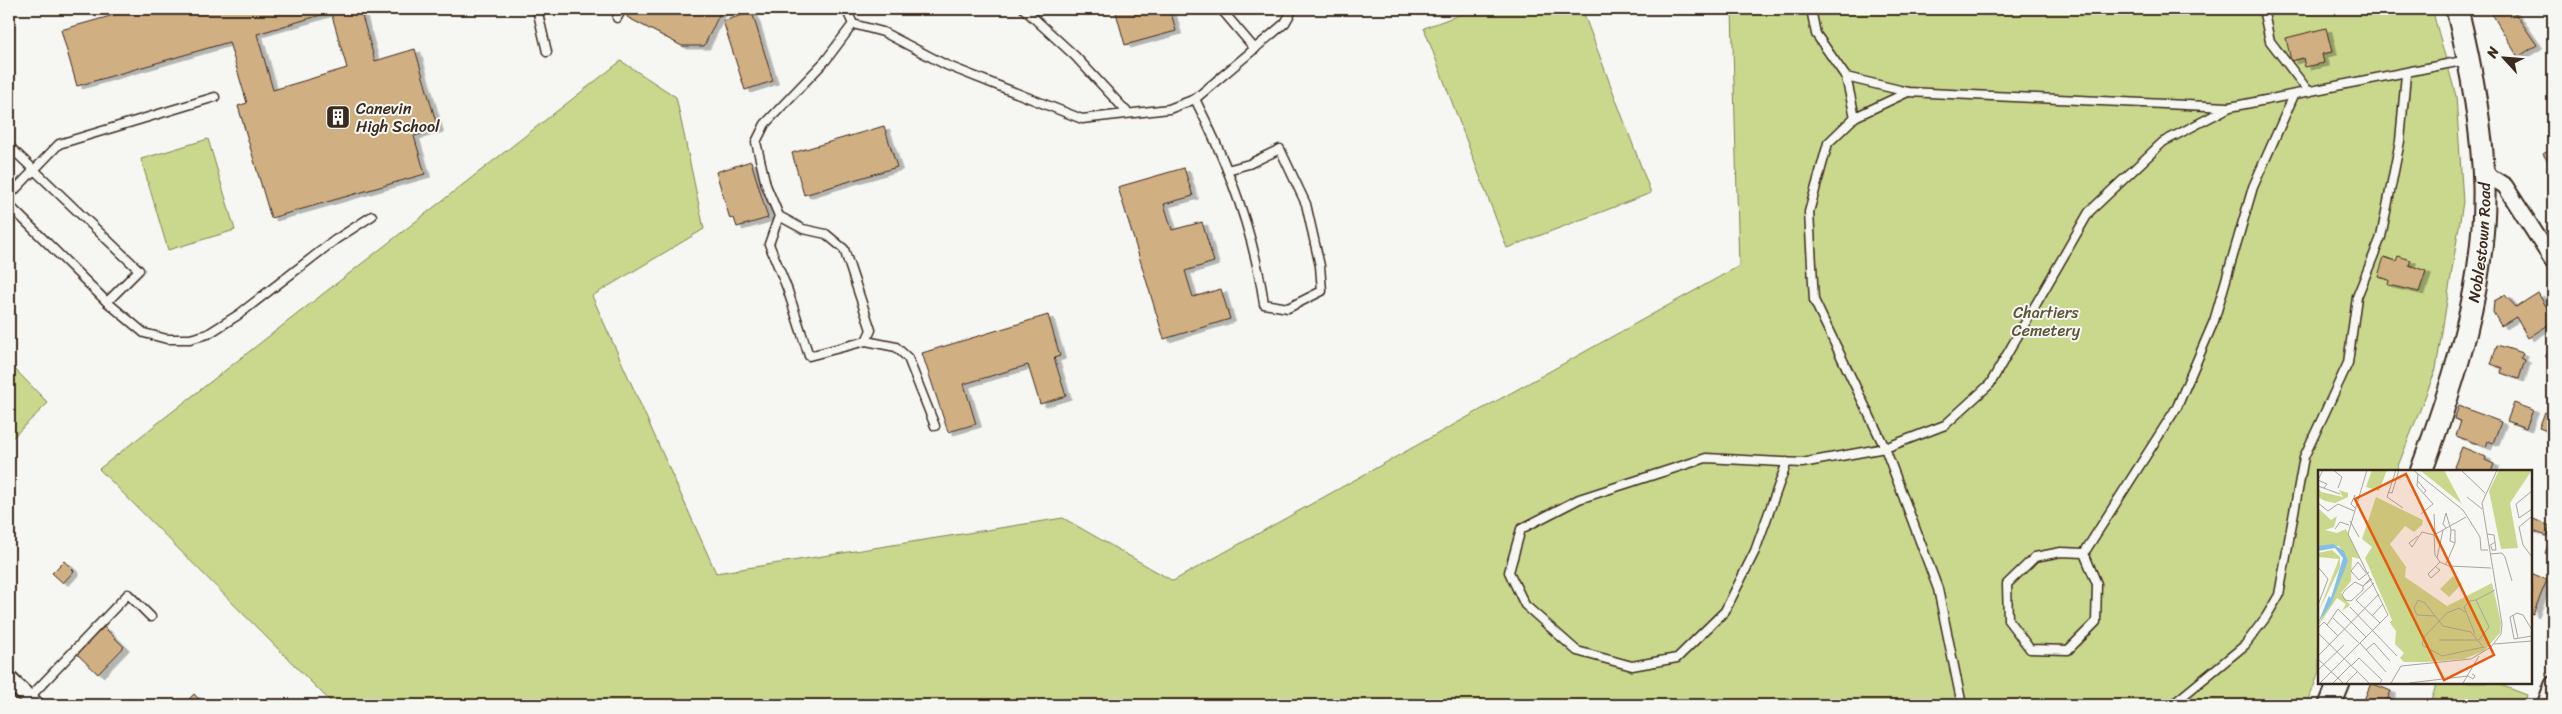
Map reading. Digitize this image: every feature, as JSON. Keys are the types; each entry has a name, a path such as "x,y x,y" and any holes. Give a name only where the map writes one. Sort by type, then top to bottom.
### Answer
{"main road":[{"name":"Noblestown Road","path":"2422,470 2455,375 2471,315 2480,250 2483,172 2477,108 2469,60 2457,9"},
{"path":"2330,705 2339,684"}],"street":[{"path":"2483,172 2505,186 2553,261"},
{"path":"9,679 32,702"},
{"path":"2545,705 2553,684"}],"lane":[{"path":"537,9 547,52"},
{"path":"617,18 622,9"},
{"path":"846,9 853,24"},
{"path":"1024,9 1075,56 1128,113"},
{"path":"1221,9 1255,49"},
{"path":"853,24 883,32 946,65 1082,119 1169,109 1195,99 1285,24 1293,9"},
{"path":"1811,9 1816,34 1846,77 1855,117"},
{"path":"2263,9 2270,41 2309,92"},
{"path":"853,24 826,60 765,124 756,142 766,185 779,216 803,229 826,234 844,249 871,330 866,341"},
{"path":"1846,77 1908,92 2230,107 2406,74 2469,60"},
{"path":"2172,705 2245,645 2266,617 2279,595 2285,572 2292,513 2304,457 2348,363 2357,297 2381,237 2400,141 2406,74"},
{"path":"1908,92 1855,117 1828,143 1809,212 1814,300 1885,448 1938,589 1962,705"},
{"path":"2084,553 2177,407 2214,322 2253,187 2294,95"},
{"path":"9,196 60,144 215,97"},
{"path":"1195,99 1218,144 1227,170 1242,210 1259,268 1264,304 1288,308 1322,291 1320,266 1306,204 1280,149 1249,164 1227,170"},
{"path":"1787,462 1755,551 1725,611 1677,658 1632,666 1577,651 1525,605 1509,572 1521,528 1579,499 1706,458 1787,462 1802,463 1885,448 1945,424 1990,384 2089,212 2163,142 2230,107"},
{"path":"9,146 139,270 107,302"},
{"path":"9,205 107,302 140,330 156,337 190,339 208,334 238,315 336,240 372,216"},
{"path":"779,216 769,244 787,288 809,356 866,341 896,347 908,358 935,426"},
{"path":"2061,552 2084,553 2097,584 2096,622 2068,650 2030,649 2008,620 2007,584 2035,557 2061,552"},
{"path":"32,702 128,594 151,617"}],"green space":[{"path":"1475,9 1582,9 1651,193 1507,248 1424,28"},
{"name":"Chartiers Cemetery","path":"1732,9 2432,9 2456,96 2463,202 2436,369 2396,470 2318,470 2318,675 2307,705 334,705 99,469 621,61 676,97 704,229 592,296 716,573 1063,518 1173,581 1739,266"},
{"path":"208,139 235,230 168,250 141,159"},
{"path":"9,363 48,403 9,441"},
{"path":"2437,684 2498,684 2527,695 2524,705 2429,705"}],"building":[{"name":"Canevin High School","path":"135,9 360,9 375,61 415,49 438,129 414,136 425,174 271,218 238,106 247,103 229,42 77,86 61,30","holes":["331,12 347,68 273,90 257,34"]},
{"path":"631,9 722,9 704,46 682,46 627,17"},
{"path":"1115,9 1170,9 1176,31 1125,45"},
{"path":"2489,9 2512,9 2537,45 2518,57"},
{"path":"752,12 773,81 745,90 723,21"},
{"path":"2326,28 2332,52 2322,54 2324,63 2305,67 2303,58 2291,61 2286,38"},
{"path":"884,126 897,167 804,195 792,153"},
{"path":"2553,148 2553,170 2543,154"},
{"path":"751,161 768,218 737,227 734,218 730,219 716,172"},
{"path":"1184,168 1193,196 1164,204 1172,230 1202,222 1214,262 1185,271 1193,297 1221,289 1230,319 1164,339 1118,187"},
{"path":"2398,256 2411,260 2409,265 2426,271 2419,292 2388,285 2389,280 2378,276 2384,257 2396,261"},
{"path":"2538,293 2553,318 2553,322 2528,338 2516,317 2501,326 2493,312 2494,301 2505,295 2516,307"},
{"path":"1048,315 1060,356 1054,358 1066,396 1040,404 1028,365 964,384 976,424 948,432 922,353"},
{"path":"2497,345 2523,353 2521,358 2525,360 2519,379 2501,373 2502,368 2491,364"},
{"path":"2553,349 2553,368 2545,355"},
{"path":"2514,403 2533,410 2526,428 2507,421"},
{"path":"2459,406 2501,422 2493,443 2488,441 2486,447 2456,436 2461,421 2454,419"},
{"path":"2545,412 2553,415 2553,433 2539,428"},
{"path":"2462,447 2486,457 2485,460 2494,464 2492,470 2462,470 2454,467"},
{"path":"2532,518 2550,526 2546,536 2532,530"},
{"path":"2553,536 2553,557 2545,553"},
{"path":"64,561 74,571 63,583 52,573"},
{"path":"2532,573 2547,580 2532,614"},
{"path":"104,627 124,647 98,674 77,654"},
{"path":"2371,684 2391,691 2385,705 2362,705"},
{"path":"194,694 205,705 183,705"}],"place":[{"name":"Canevin High School","path":"338,117"}]}
